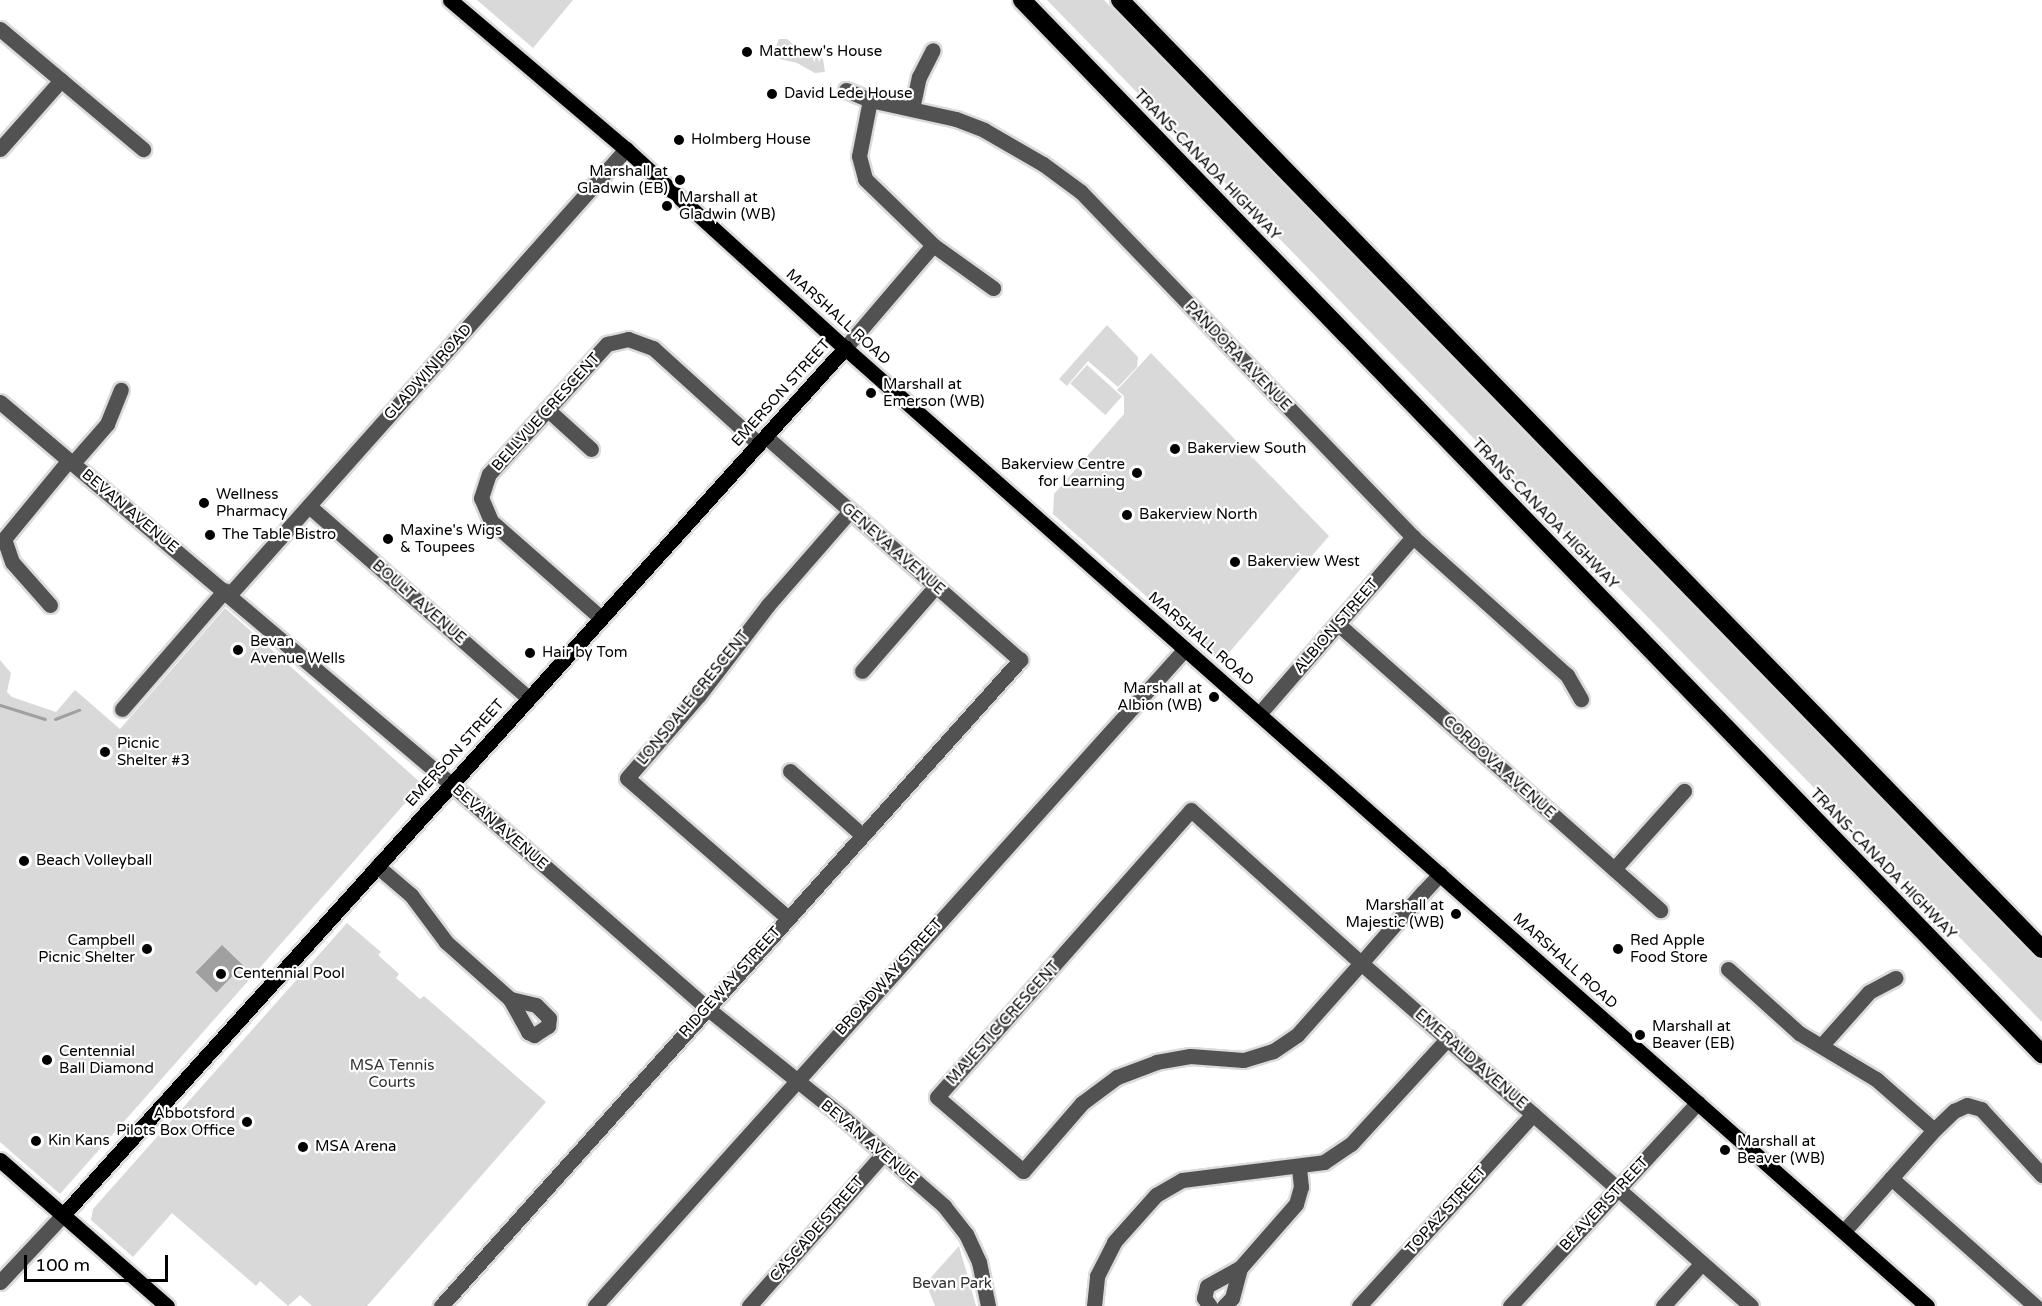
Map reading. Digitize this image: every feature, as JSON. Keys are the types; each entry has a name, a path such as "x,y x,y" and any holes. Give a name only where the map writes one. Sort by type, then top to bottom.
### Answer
{"highway":[{"name":"TRANS-CANADA HIGHWAY","path":"1022,0 2042,1054"},
{"path":"1120,0 2042,948"}],"main road":[{"name":"MARSHALL ROAD","path":"450,0 626,149 845,348 1927,1306"},
{"name":"EMERSON STREET","path":"63,1215 845,348"},
{"path":"0,1160 167,1306"}],"street":[{"path":"0,29 143,149"},
{"path":"912,109 919,77 933,50"},
{"path":"0,149 61,80"},
{"name":"PANDORA AVENUE","path":"846,90 870,100 956,119 984,130 1043,164 1081,192 1413,537 1567,675 1581,699"},
{"path":"870,100 859,156 865,179 882,199 933,245 993,288"},
{"name":"GLADWIN ROAD","path":"122,709 227,592 309,506 626,149"},
{"name":"EMERSON STREET","path":"845,348 933,245"},
{"name":"BELLVUE CRESCENT","path":"601,618 483,510 483,484 489,474 607,344 639,341 653,348 762,441"},
{"path":"50,605 12,562 4,538 71,461 107,424 121,390"},
{"name":"BEVAN AVENUE","path":"0,402 227,592 707,1008 884,1153 944,1206 966,1234 979,1262 988,1306"},
{"path":"548,411 591,449"},
{"name":"GENEVA AVENUE","path":"762,441 850,511 1020,660"},
{"name":"BOULT AVENUE","path":"309,506 528,698"},
{"name":"LONSDALE CRESCENT","path":"788,918 627,778 699,695 768,604 850,511"},
{"name":"ALBION STREET","path":"1259,714 1413,537"},
{"path":"862,671 936,586"},
{"name":"CORDOVA AVENUE","path":"1338,624 1660,910"},
{"name":"BROADWAY STREET","path":"595,1306 1185,649"},
{"name":"RIDGEWAY STREET","path":"441,1306 1020,660"},
{"path":"790,771 862,836"},
{"path":"1614,869 1684,791"},
{"name":"MAJESTIC CRESCENT","path":"1191,810 937,1097 1023,1171 1082,1103 1117,1077 1157,1062 1191,1056 1243,1060 1273,1051 1298,1035 1440,873"},
{"name":"EMERALD AVENUE","path":"1191,810 1361,963 1751,1306"},
{"path":"377,866 411,895 446,942 510,999"},
{"path":"1728,969 1799,1033 1876,1079 1934,1130"},
{"path":"1821,1046 1869,992 1895,978"},
{"path":"1094,1306 1097,1276 1114,1242 1168,1185 1211,1175 1299,1167 1324,1162 1351,1144 1448,1038"},
{"name":"BEAVER STREET","path":"1510,1306 1698,1102"},
{"path":"1844,1231 1934,1130 1954,1111 1967,1105 1981,1109 2042,1175"},
{"name":"TOPAZ STREET","path":"1359,1306 1533,1114"},
{"name":"CASCADE STREET","path":"749,1306 884,1153"},
{"path":"1210,1306 1204,1298 1207,1286 1240,1268 1296,1204 1301,1187 1299,1167"},
{"path":"1891,1179 2035,1306"},
{"name":"EMERSON STREET","path":"0,1282 63,1215"},
{"path":"1663,1306 1702,1263"},
{"path":"1224,1306 1232,1298 1240,1268"}],"green space":[{"path":"477,0 573,0 533,48"},
{"path":"1047,0 1104,0 1633,538 2042,960 2042,1022"},
{"path":"779,39 787,39 799,50 823,59 825,72 815,73 797,63 780,59 774,51"},
{"path":"1107,325 1138,357 1137,367 1118,387 1088,361 1067,386 1059,379"},
{"name":"Bakerview Centre for Learning","path":"1151,353 1329,536 1221,662 1053,514 1054,494 1124,414 1124,396 1117,390"},
{"path":"1087,365 1122,396 1105,415 1070,384"},
{"path":"225,608 422,784 60,1194 0,1142 0,660 11,673 7,692 12,697 56,712 75,690 120,729"},
{"name":"MSA Tennis Courts","path":"347,923 381,952 378,955 399,974 396,978 420,999 424,996 546,1102 367,1306 312,1306 300,1295 288,1306 260,1281 256,1286 172,1213 133,1257 91,1220 93,1209"},
{"name":"Bevan Park","path":"959,1246 976,1306 935,1306 926,1283"}],"shaded area":[{"path":"222,945 243,965 216,992 196,972"}],"waterway":[{"path":"0,705 45,719"},
{"path":"55,719 79,710"}],"place":[{"name":"Matthew's House","path":"747,52"},
{"name":"David Lede House","path":"772,94"},
{"name":"Holmberg House","path":"679,140"},
{"name":"Marshall at Gladwin (EB)","path":"680,180"},
{"name":"Marshall at Gladwin (WB)","path":"667,206"},
{"name":"Marshall at Emerson (WB)","path":"871,393"},
{"name":"Bakerview South","path":"1175,449"},
{"name":"Bakerview Centre for Learning","path":"1137,473"},
{"name":"Wellness Pharmacy","path":"204,503"},
{"name":"Bakerview North","path":"1127,515"},
{"name":"The Table Bistro","path":"210,535"},
{"name":"Maxine's Wigs & Toupees","path":"388,539"},
{"name":"Bakerview West","path":"1235,562"},
{"name":"Bevan Avenue Wells","path":"238,650"},
{"name":"Hair by Tom","path":"530,653"},
{"name":"Marshall at Albion (WB)","path":"1214,697"},
{"name":"Picnic Shelter #3","path":"105,752"},
{"name":"Beach Volleyball","path":"24,861"},
{"name":"Marshall at Majestic (WB)","path":"1456,914"},
{"name":"Campbell Picnic Shelter","path":"147,949"},
{"name":"Red Apple Food Store","path":"1618,949"},
{"name":"Centennial Pool","path":"221,974"},
{"name":"Marshall at Beaver (EB)","path":"1640,1035"},
{"name":"Centennial Ball Diamond","path":"47,1060"},
{"name":"Abbotsford Pilots Box Office","path":"247,1122"},
{"name":"Kin Kans","path":"36,1141"},
{"name":"MSA Arena","path":"303,1147"},
{"name":"Marshall at Beaver (WB)","path":"1725,1150"}]}
